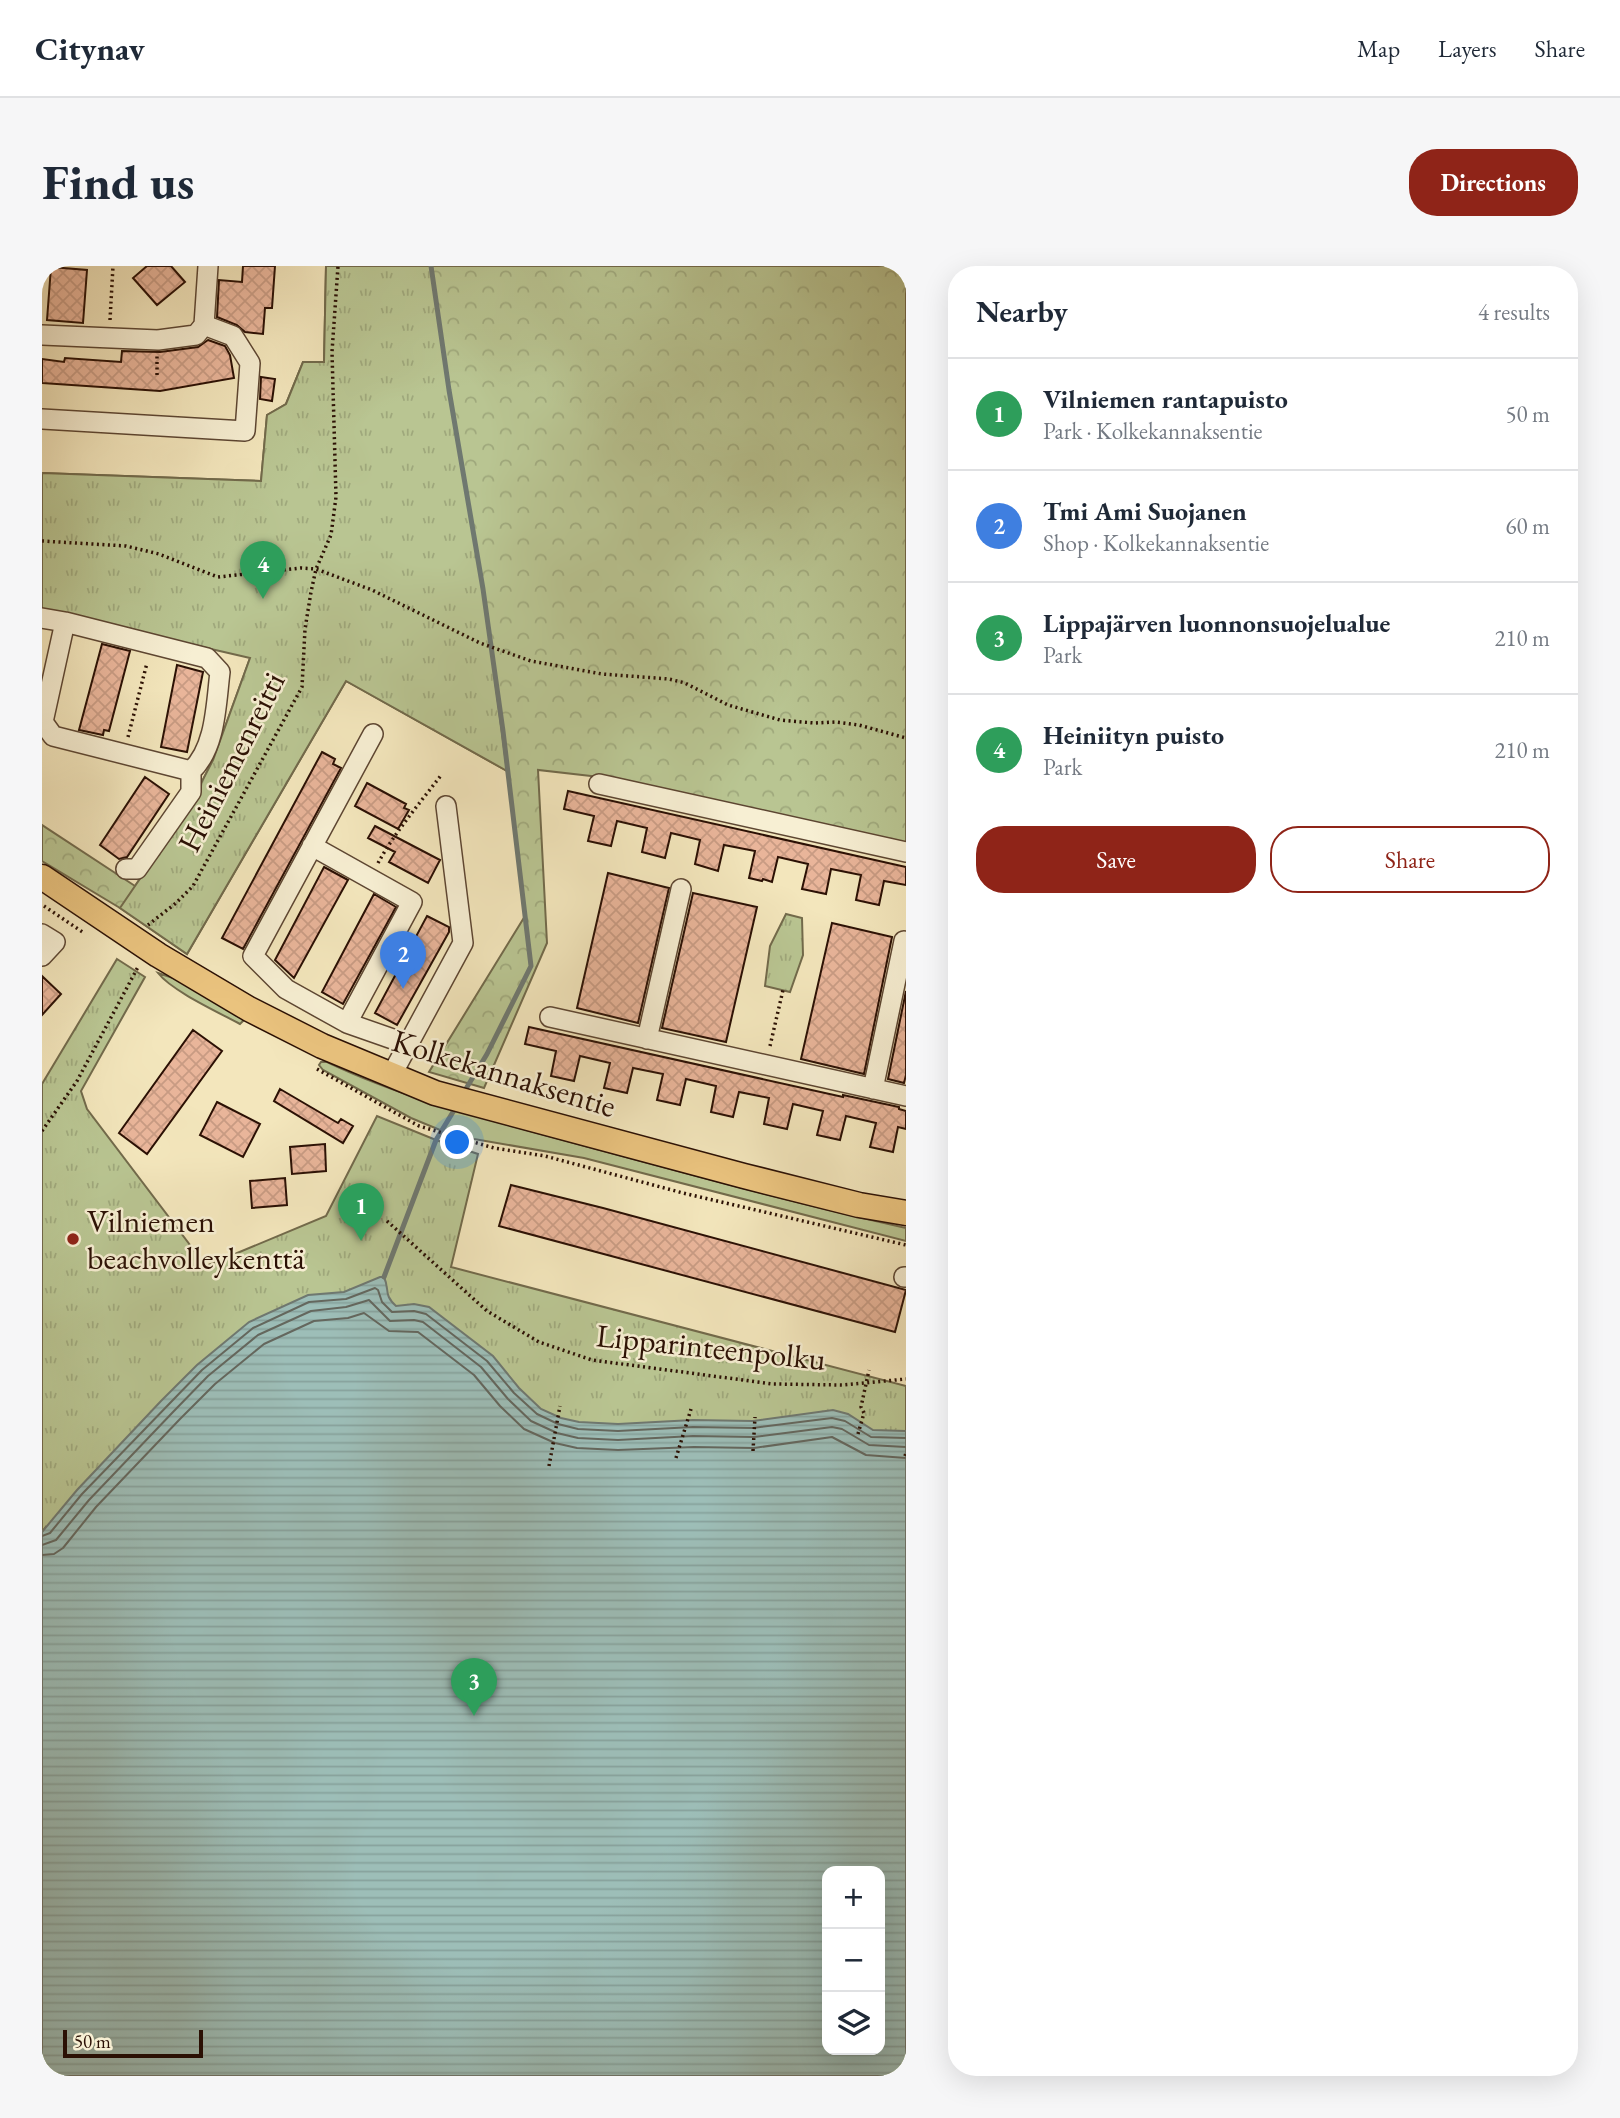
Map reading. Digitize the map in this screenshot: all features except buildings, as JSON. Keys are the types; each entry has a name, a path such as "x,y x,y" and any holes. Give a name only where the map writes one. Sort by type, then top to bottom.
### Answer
{"main road":[{"name":"Kolkekannaksentie","path":"42,877 135,939 256,1013 391,1076 435,1093 508,1114 808,1192 906,1213"}],"lane":[{"path":"42,335 158,340 196,335 204,325 208,266"},
{"path":"42,419 245,431 250,363 233,336 204,325"},
{"path":"42,618 207,657 220,672 215,720 200,763 191,771 191,792 137,869 126,869"},
{"path":"65,622 43,725 53,736 191,771"},
{"path":"373,734 253,956 286,989 346,1023 407,1044"},
{"path":"599,784 906,852"},
{"path":"391,1076 463,943 446,806"},
{"path":"313,846 412,902 346,1023"},
{"path":"647,1039 681,890"},
{"path":"42,934 55,942 42,956"},
{"path":"873,1089 904,941"},
{"path":"550,1017 906,1097"}],"path":[{"path":"108,338 113,266"},
{"name":"Heiniemenreitti","path":"135,939 193,886 302,687 305,629 316,569 331,535 336,497 332,352 338,266"},
{"path":"42,541 126,546 159,554 218,576 316,569 372,590 498,650 531,661 602,674 669,679 684,683 728,705 780,720 859,725 906,738"},
{"path":"124,755 152,644"},
{"path":"370,878 390,841 442,774"},
{"path":"42,1131 77,1081 138,967"},
{"path":"766,1065 783,990"},
{"name":"Kolkekannaksentie","path":"419,1126 494,1148 545,1156 683,1193 906,1244"},
{"name":"Lipparinteenpolku","path":"387,1221 487,1311 539,1342 592,1360 773,1384 866,1383 906,1379"},
{"path":"858,1434 864,1413 861,1407 869,1370"},
{"path":"549,1466 560,1406"},
{"path":"676,1458 691,1409"},
{"path":"753,1451 755,1417"}],"green space":[{"path":"326,266 906,266 906,845 591,776 538,770 547,943 484,1088 429,1072 525,916 507,771 346,681 187,954 120,908 42,861 42,825 135,886 189,807 213,760 250,658 42,473 261,481 267,415 286,404 303,362 324,362"},
{"path":"326,266 431,266 483,589 507,771 346,681 187,954 120,908 189,807 213,760 250,658 42,610 42,473 261,481 267,415 286,404 303,362 324,362"},
{"path":"786,914 802,918 803,955 790,992 765,986 770,946"},
{"path":"117,959 145,977 81,1091 87,1109 206,1266 326,1216 377,1116 478,1154 451,1267 906,1386 906,2076 42,2076 45,1528 42,1532 42,1084"},
{"path":"158,973 173,978 241,1016 243,1021 240,1024 196,1001"},
{"path":"321,1062 422,1099 487,1119 745,1189 906,1228 906,1241 584,1158 474,1139 440,1130 411,1118 323,1070 319,1065"}],"water":[{"path":"384,1277 388,1295 396,1306 414,1304 429,1307 493,1356 519,1388 541,1409 561,1418 618,1424 693,1420 753,1421 833,1410 848,1414 873,1430 906,1431 906,2076 42,2076 42,1532 77,1490 197,1365 249,1322 308,1295 344,1292"}],"waterway":[{"path":"431,266 483,589 531,966 487,1054 464,1092"},
{"path":"384,1277 436,1140 456,1107"}],"place":[{"name":"Heiniityn puisto","path":"263,599"},
{"name":"Tmi Ami Suojanen","path":"403,989"},
{"name":"Vilniemen beachvolleykenttä","path":"73,1239"},
{"name":"Vilniemen rantapuisto","path":"361,1241"},
{"name":"Lippajärven luonnonsuojelualue","path":"474,1716"}]}
